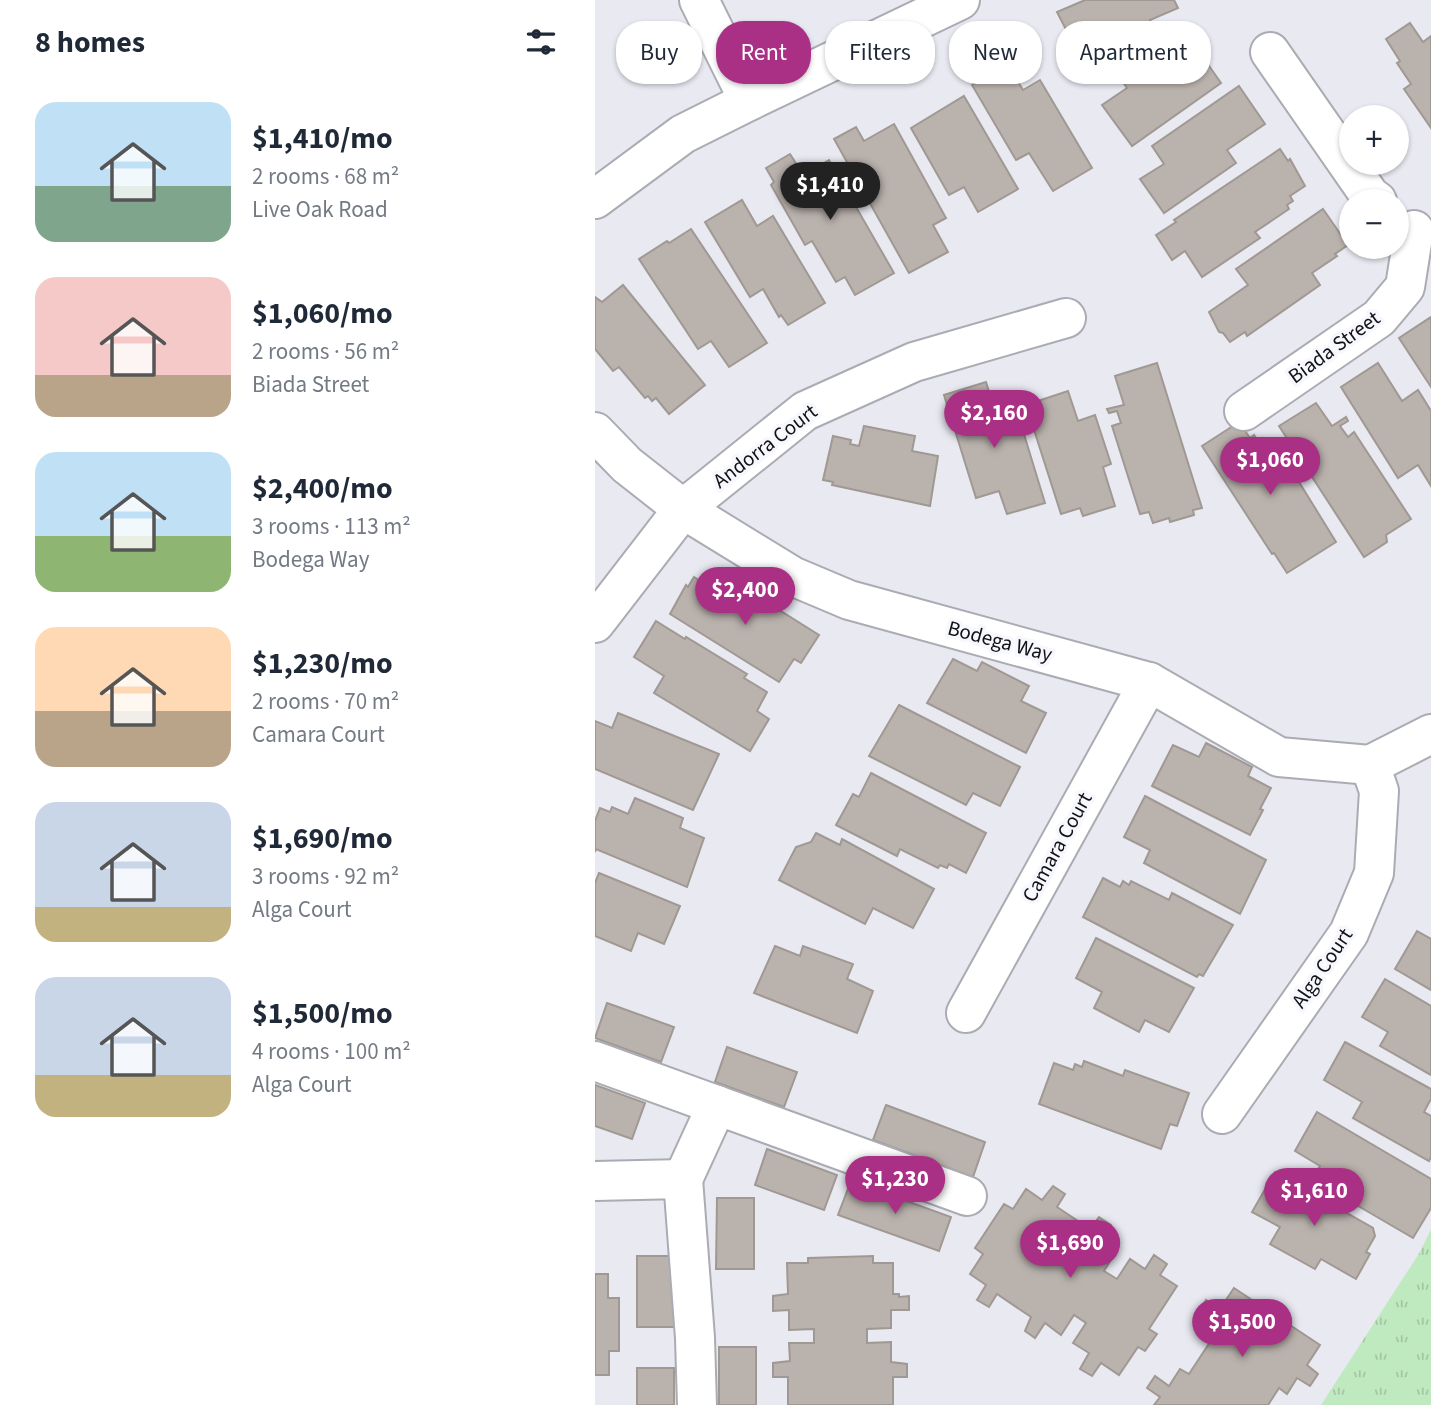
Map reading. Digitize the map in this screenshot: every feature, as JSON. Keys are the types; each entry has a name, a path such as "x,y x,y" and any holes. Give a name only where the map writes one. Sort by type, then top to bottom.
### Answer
{"street":[{"path":"699,0 749,101"},
{"path":"595,199 684,134 960,0"},
{"path":"1270,52 1365,189"},
{"name":"Biada Street","path":"1244,411 1379,318 1405,287 1414,226"},
{"name":"Andorra Court","path":"595,623 684,509 805,411 914,362 1066,318"},
{"name":"Bodega Way","path":"595,432 627,465 684,509 792,576 849,600 1149,682 1279,757 1370,765"},
{"name":"Camara Court","path":"966,1013 1149,682"},
{"path":"1370,765 1431,734"},
{"name":"Alga Court","path":"1222,1114 1349,933 1374,873 1379,791 1370,765"},
{"path":"595,1061 967,1195"},
{"path":"697,1405 684,1179 717,1105"},
{"path":"595,1181 684,1179"}],"green space":[{"path":"1431,1229 1431,1405 1321,1405 1420,1252"}],"building":[{"path":"1085,0 1174,0 1178,8 1150,21 1062,21 1057,12"},
{"path":"1410,23 1423,42 1431,36 1431,128 1404,89 1411,84 1386,39"},
{"path":"1211,69 1221,83 1132,146 1102,105 1127,88 1124,84 1211,84"},
{"path":"1042,83 1092,168 1053,191 1029,153 1016,160 972,85 1019,84 1023,90 1033,84"},
{"path":"1239,86 1265,124 1227,150 1236,163 1164,213 1140,179 1164,164 1152,146"},
{"path":"964,96 1018,189 978,212 964,187 949,195 911,128"},
{"path":"894,124 946,218 933,225 948,252 909,273 834,139 856,127 864,141"},
{"path":"1280,149 1288,161 1290,159 1305,186 1290,196 1293,201 1287,205 1289,209 1255,232 1260,238 1202,277 1185,251 1172,260 1156,235"},
{"path":"790,154 805,174 829,160 894,273 855,295 845,277 836,282 812,241 805,245 771,185 774,182 766,168"},
{"path":"742,200 757,226 773,216 825,303 788,325 781,315 779,317 763,289 750,297 705,222"},
{"path":"1323,209 1339,232 1339,251 1335,254 1337,256 1312,273 1320,285 1247,336 1245,332 1230,342 1219,332 1209,312 1248,285 1236,269"},
{"path":"691,229 767,343 729,367 711,341 698,349 639,259"},
{"path":"623,285 705,385 669,414 656,398 652,401 648,396 645,398 619,367 613,371 595,349 595,297 602,302"},
{"path":"1431,317 1431,387 1399,338"},
{"path":"1157,363 1202,508 1193,510 1194,515 1170,522 1169,518 1153,523 1149,512 1140,514 1112,426 1121,423 1117,411 1109,413 1107,409 1124,405 1115,376"},
{"path":"1378,363 1402,401 1418,390 1431,411 1431,486 1418,465 1398,478 1341,387"},
{"path":"986,382 999,424 1019,418 1045,503 1007,514 999,491 976,498 944,395"},
{"path":"1068,391 1078,421 1095,415 1111,464 1103,467 1115,506 1083,516 1080,508 1061,514 1026,405"},
{"path":"1316,403 1332,426 1346,417 1348,421 1340,426 1348,437 1354,432 1411,519 1386,535 1387,542 1364,557 1279,426"},
{"path":"1239,422 1250,438 1254,435 1258,441 1262,438 1284,474 1291,469 1336,542 1287,573 1202,446"},
{"path":"864,426 915,436 912,451 938,456 930,506 832,485 833,482 823,480 833,436 851,440 850,444 859,446"},
{"path":"694,577 710,587 714,581 719,585 722,581 756,603 760,598 819,635 801,663 794,659 779,682 670,614 686,585 688,587"},
{"path":"656,621 747,674 744,678 767,692 757,711 769,719 750,751 654,693 664,676 634,657"},
{"path":"953,659 977,671 982,662 1029,686 1021,701 1046,713 1026,753 927,703"},
{"path":"899,705 1020,767 1000,806 973,793 966,805 869,756"},
{"path":"618,713 719,754 693,810 595,769 595,721 612,728"},
{"path":"1206,743 1252,767 1248,776 1271,788 1250,835 1152,786 1173,745 1199,757"},
{"path":"871,773 986,833 966,873 949,864 947,868 940,865 938,868 900,849 897,856 836,825 853,794 859,797"},
{"path":"1145,796 1266,860 1240,914 1144,863 1150,850 1124,837"},
{"path":"635,798 683,818 680,828 704,838 687,887 596,849 595,852 595,821 600,808 610,812 612,807 628,814"},
{"path":"816,833 840,845 842,839 934,889 913,928 873,908 865,924 779,880 796,847 811,842"},
{"path":"599,873 680,906 664,944 638,933 631,951 595,936 595,883"},
{"path":"1103,878 1120,887 1123,881 1129,885 1131,881 1169,900 1172,893 1233,925 1203,976 1199,974 1197,977 1083,917"},
{"path":"1417,931 1431,939 1431,990 1395,969"},
{"path":"1096,938 1194,988 1169,1032 1145,1020 1139,1032 1094,1008 1102,992 1076,978"},
{"path":"775,946 800,956 803,946 853,964 847,979 873,991 857,1033 754,993"},
{"path":"1385,979 1431,1006 1431,1075 1380,1046 1388,1032 1362,1017"},
{"path":"607,1003 674,1027 661,1062 595,1038"},
{"path":"1345,1042 1431,1089 1431,1099 1424,1112 1431,1116 1429,1161 1353,1118 1362,1102 1324,1080"},
{"path":"727,1047 797,1072 784,1107 715,1082"},
{"path":"1084,1061 1123,1076 1125,1070 1189,1093 1177,1126 1170,1124 1161,1149 1039,1104 1054,1063 1073,1070 1075,1064 1082,1067"},
{"path":"595,1085 645,1103 632,1139 595,1126"},
{"path":"886,1105 985,1142 973,1177 873,1140"},
{"path":"1317,1112 1431,1179 1431,1208 1413,1238 1312,1179 1320,1166 1295,1151"},
{"path":"767,1149 837,1175 824,1210 755,1185"},
{"path":"1275,1172 1373,1228 1375,1236 1366,1252 1370,1254 1356,1279 1321,1259 1315,1269 1270,1244 1280,1227 1252,1212"},
{"path":"851,1181 951,1217 939,1251 838,1215"},
{"path":"1053,1186 1065,1194 1057,1207 1090,1229 1099,1217 1111,1225 1102,1240 1117,1250 1104,1271 1117,1279 1130,1259 1145,1269 1154,1255 1167,1264 1160,1275 1177,1286 1149,1329 1157,1334 1145,1351 1138,1347 1119,1375 1101,1363 1092,1376 1080,1369 1089,1353 1073,1343 1086,1323 1074,1315 1061,1335 1045,1323 1035,1338 1025,1331 1031,1317 997,1294 989,1307 977,1300 986,1285 970,1274 983,1254 975,1248 1004,1204 1013,1209 1026,1189 1042,1200"},
{"path":"717,1198 754,1198 754,1269 716,1269"},
{"path":"637,1256 674,1256 674,1327 637,1327"},
{"path":"873,1256 873,1263 893,1263 893,1294 899,1294 899,1297 909,1296 909,1310 891,1310 891,1328 867,1329 867,1343 891,1342 891,1362 907,1364 907,1377 893,1377 893,1405 788,1405 788,1377 773,1377 773,1363 790,1361 789,1343 814,1343 814,1329 789,1330 789,1310 773,1311 773,1296 788,1294 787,1263 808,1263 808,1258"},
{"path":"595,1274 608,1274 608,1298 619,1298 619,1351 609,1351 609,1375 595,1375"},
{"path":"1234,1288 1320,1345 1307,1365 1318,1374 1310,1386 1297,1378 1287,1394 1279,1388 1268,1405 1154,1405 1160,1397 1147,1388 1155,1376 1169,1386 1180,1369 1189,1374 1210,1342 1202,1337 1213,1321 1199,1311 1206,1300 1220,1309"},
{"path":"719,1347 756,1347 756,1405 719,1405"},
{"path":"637,1368 674,1368 674,1405 637,1405"}]}
